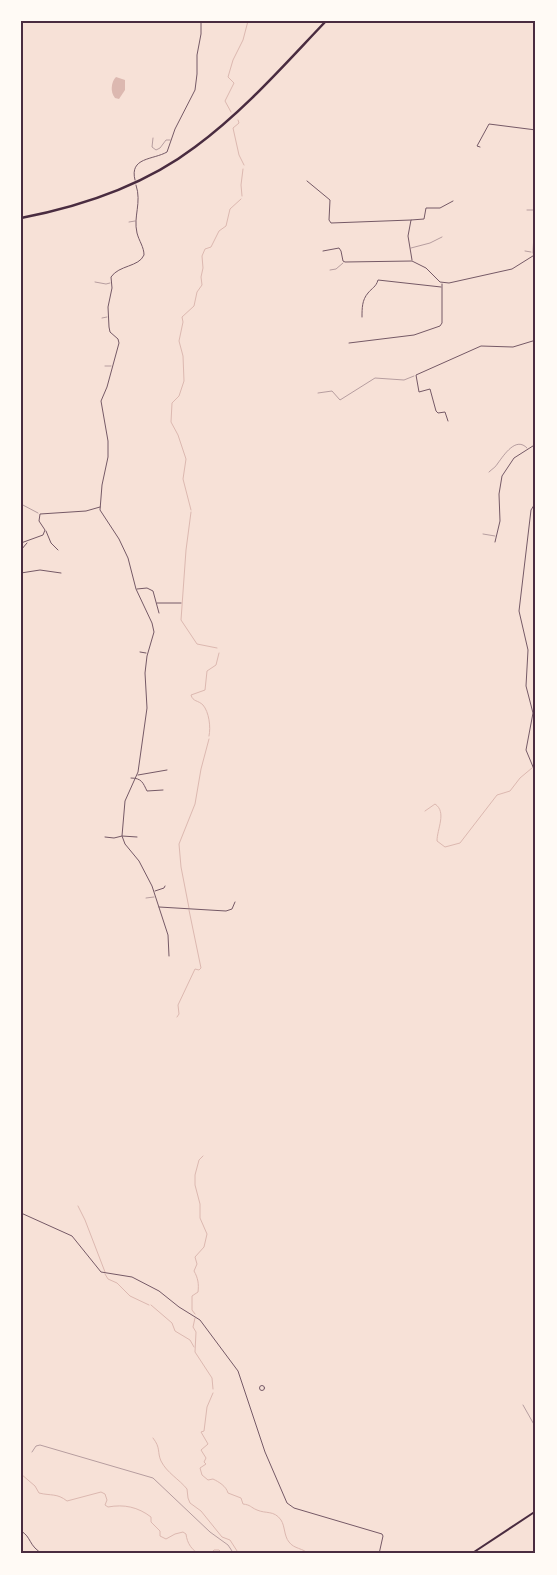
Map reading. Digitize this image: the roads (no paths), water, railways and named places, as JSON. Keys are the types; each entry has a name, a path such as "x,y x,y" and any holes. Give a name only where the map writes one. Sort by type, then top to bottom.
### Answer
{"highway":[{"path":"21,218 79,204 113,192 153,174 188,152 222,126 245,105 326,21"}],"main road":[{"path":"470,1554 536,1511"}],"street":[{"path":"135,180 133,170 136,165 143,160 165,153 195,90 201,21"},
{"path":"480,146 477,146 489,124 536,130"},
{"path":"308,181 330,200 330,223 424,218 426,208 440,208 453,201"},
{"path":"136,185 139,200 136,221 137,234 144,250 144,256 141,261 114,272 111,277 112,290 108,303 108,316 110,332 118,339 119,343 107,387 100,402 107,434 108,458 102,485 100,507 102,516 128,556 136,589 153,629 147,654 145,675 147,708 137,775 125,802 122,836 125,845 139,861 154,891 168,935 169,956"},
{"path":"411,220 408,236 412,261"},
{"path":"323,251 338,248 341,251 344,262 412,261 426,268 443,283 454,283 512,269 535,255"},
{"path":"362,317 363,303 378,280 442,288"},
{"path":"349,344 414,335 440,326 442,323 443,283"},
{"path":"448,421 445,412 438,413 436,411 430,389 419,392 416,375 481,346 513,347 536,340"},
{"path":"495,542 500,521 499,491 502,476 514,458 536,444"},
{"path":"536,502 531,510 519,611 528,650 526,686 533,713 526,750 536,774"},
{"path":"58,550 51,544 46,530 39,521 40,514 86,511 100,507"},
{"path":"21,543 42,536 46,530"},
{"path":"21,550 30,541"},
{"path":"21,573 40,570 61,573"},
{"path":"136,589 147,588 152,590 160,613"},
{"path":"157,603 181,603"},
{"path":"140,652 147,654"},
{"path":"137,775 144,772 167,770"},
{"path":"131,778 141,781 147,792 163,790"},
{"path":"105,837 137,837"},
{"path":"154,891 164,888 164,886"},
{"path":"159,907 226,911 232,909 235,902"},
{"path":"21,1213 72,1236 101,1272 132,1277 158,1291 179,1307 198,1318 239,1374 262,1443 287,1503 294,1508 382,1534 379,1554"},
{"path":"21,1311 22,1316"},
{"path":"21,1531 28,1536 30,1544 43,1554"}],"lane":[{"path":"153,138 152,147 156,150 166,140 169,139 171,141"},
{"path":"527,210 534,210 535,212 533,252 535,255"},
{"path":"129,222 136,221"},
{"path":"410,249 442,237"},
{"path":"525,252 533,252"},
{"path":"330,270 336,269 344,262"},
{"path":"95,282 111,283"},
{"path":"102,318 108,316"},
{"path":"105,366 113,366"},
{"path":"318,393 332,391 340,400 376,378 404,380 416,375"},
{"path":"489,472 509,450 520,444 528,448"},
{"path":"21,504 40,514"},
{"path":"484,534 493,537 497,536"},
{"path":"146,898 156,897"},
{"path":"523,1405 536,1428"},
{"path":"32,1452 36,1446 40,1445 153,1478 210,1532 228,1544 234,1554"}],"waterway":[{"path":"231,112 225,101 234,83 228,77 233,60 243,40 248,21"},
{"path":"238,120 239,123 233,128 239,155 244,165"},
{"path":"242,196 243,169"},
{"path":"191,510 183,479 186,459 178,435 171,422 172,403 179,396 184,381 183,356 179,341 183,322 182,317 194,306 197,292 202,285 202,256 205,249 211,247 219,231 226,226 230,209 241,199"},
{"path":"191,512 181,620 197,644 217,648"},
{"path":"209,736 210,724 207,712 203,705 193,699 191,695 205,690 207,671 216,665 219,653"},
{"path":"189,908 181,867 179,844 195,804 201,769 209,739"},
{"path":"425,811 435,804 439,807 441,821 437,841 445,847 460,843 497,795 510,791 520,778 532,768"},
{"path":"177,1017 179,1014 178,1005 195,969 199,970 201,968 189,910"},
{"path":"195,1314 192,1310 192,1296 198,1292 194,1271 197,1264 195,1257 204,1247 207,1234 200,1218 200,1204 195,1185 195,1175 199,1160 203,1156"},
{"path":"78,1206 105,1272"},
{"path":"105,1274 108,1279 117,1283 130,1296 149,1305"},
{"path":"151,1305 172,1323 175,1331 190,1340 194,1347"},
{"path":"195,1318 193,1327 196,1332 195,1352 212,1378 213,1389"},
{"path":"213,1393 207,1407 204,1431 201,1432 208,1444 201,1450 206,1458 204,1462 206,1464 200,1468 202,1475 208,1480 213,1479 220,1483 226,1488 228,1493 241,1498 243,1504 276,1515 282,1522 289,1542 309,1554"},
{"path":"153,1438 161,1461 166,1469 187,1489 190,1503 201,1511 222,1537 230,1540 239,1554"},
{"path":"21,1474 35,1486 39,1493 57,1496 67,1501 101,1492 105,1494 107,1500 105,1505 108,1507 131,1507 151,1517 151,1522 160,1531 160,1536 166,1539 183,1532 186,1534 190,1546 200,1554"},
{"path":"210,1554 214,1550 219,1550 223,1554"}]}
